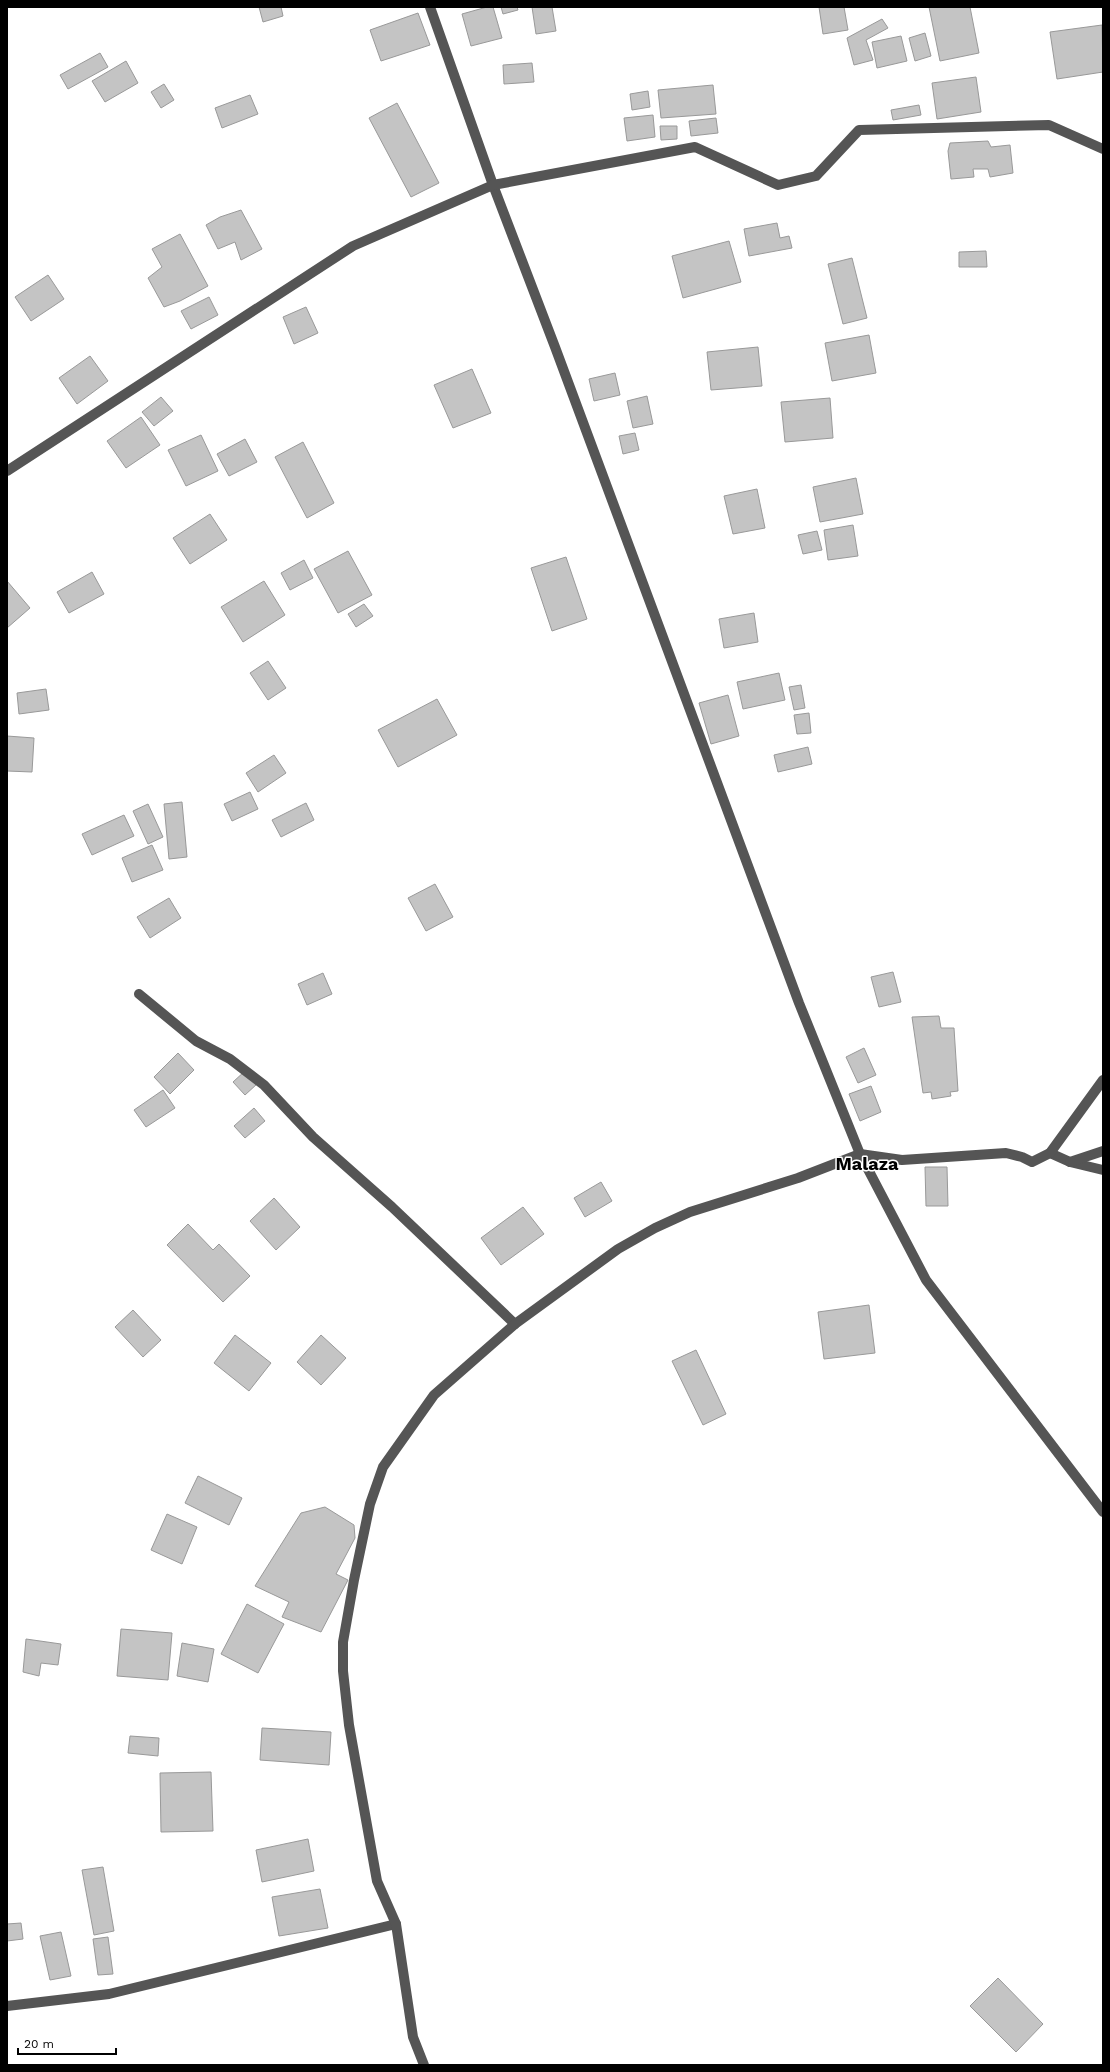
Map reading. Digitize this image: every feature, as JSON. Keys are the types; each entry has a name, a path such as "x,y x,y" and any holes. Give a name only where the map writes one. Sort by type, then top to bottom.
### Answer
{"street":[{"path":"430,7 493,185 558,354 799,1003 860,1154 926,1280 1103,1512"},
{"path":"7,471 354,246 493,185 696,147 778,185 816,176 860,130 1049,125 1103,149"},
{"path":"139,994 196,1041 230,1059 264,1085 313,1137 392,1207 515,1324"},
{"path":"424,2065 414,2037 396,1924 377,1881 349,1725 343,1671 343,1642 354,1580 370,1504 383,1467 434,1395 515,1324 618,1249 655,1228 690,1212 798,1178 860,1154 902,1160 1006,1153 1022,1157 1032,1162 1050,1153 1103,1080"},
{"path":"1070,1162 1103,1151"},
{"path":"1050,1153 1070,1162 1103,1170"},
{"path":"7,2006 109,1994 396,1924"}],"building":[{"path":"259,7 281,7 283,16 263,22"},
{"path":"487,7 493,7 502,38 471,46 462,14"},
{"path":"501,7 517,7 518,10 503,14"},
{"path":"532,7 552,7 556,31 536,34"},
{"path":"819,7 844,7 848,30 823,34"},
{"path":"929,7 970,7 979,53 940,61"},
{"path":"418,13 430,45 381,61 370,30"},
{"path":"882,19 888,28 866,40 873,60 854,65 847,38"},
{"path":"1102,25 1103,72 1057,79 1050,32"},
{"path":"925,33 931,56 915,61 909,38"},
{"path":"901,36 907,61 877,68 872,42"},
{"path":"100,53 108,67 68,89 60,75"},
{"path":"126,61 138,83 105,102 92,81"},
{"path":"532,63 534,82 504,84 503,65"},
{"path":"976,77 981,112 937,119 932,83"},
{"path":"164,84 174,100 161,108 151,92"},
{"path":"713,85 716,114 661,118 658,90"},
{"path":"648,91 650,107 632,110 630,94"},
{"path":"250,95 258,114 222,128 215,108"},
{"path":"397,103 439,183 411,197 369,118"},
{"path":"919,105 921,115 893,120 891,110"},
{"path":"653,115 655,137 627,141 624,118"},
{"path":"716,118 718,133 691,136 689,121"},
{"path":"660,126 677,126 677,139 661,140"},
{"path":"988,141 991,147 1010,145 1013,173 990,177 988,169 973,169 974,177 951,179 948,151 950,143"},
{"path":"241,210 262,249 241,260 235,242 218,249 206,225 220,217"},
{"path":"777,223 780,238 789,236 792,248 749,256 744,229"},
{"path":"180,234 208,286 180,301 164,307 148,278 162,267 152,249"},
{"path":"729,241 741,282 683,298 672,256"},
{"path":"986,251 987,267 959,267 959,252"},
{"path":"852,258 867,318 843,324 828,264"},
{"path":"48,275 64,299 31,321 15,297"},
{"path":"209,297 218,315 191,329 181,311"},
{"path":"306,307 318,333 294,344 283,317"},
{"path":"869,335 876,373 832,381 825,343"},
{"path":"758,347 762,386 711,390 707,352"},
{"path":"90,356 108,381 77,404 59,378"},
{"path":"472,369 491,413 453,428 434,385"},
{"path":"615,373 620,395 594,401 589,379"},
{"path":"647,396 653,424 633,428 627,401"},
{"path":"161,397 173,411 154,426 142,412"},
{"path":"830,398 833,438 785,442 781,402"},
{"path":"141,417 160,445 126,468 107,441"},
{"path":"635,433 639,450 623,454 619,436"},
{"path":"201,435 218,471 186,486 168,450"},
{"path":"245,439 257,462 229,476 217,454"},
{"path":"303,442 334,503 307,518 275,457"},
{"path":"856,478 863,514 820,522 813,487"},
{"path":"757,489 765,528 733,534 724,496"},
{"path":"210,514 227,540 190,564 173,538"},
{"path":"853,525 858,556 828,560 824,530"},
{"path":"817,531 822,550 803,554 798,535"},
{"path":"348,551 372,595 338,613 314,569"},
{"path":"566,557 587,619 552,631 531,568"},
{"path":"304,560 313,578 290,590 281,573"},
{"path":"92,572 104,594 69,613 57,592"},
{"path":"7,581 30,608 7,628"},
{"path":"264,581 285,615 243,642 221,607"},
{"path":"364,604 373,616 356,627 348,614"},
{"path":"754,613 758,642 724,648 719,619"},
{"path":"268,661 286,688 268,700 250,673"},
{"path":"779,673 785,700 743,709 737,682"},
{"path":"801,685 805,708 794,710 789,687"},
{"path":"46,689 49,710 19,714 17,693"},
{"path":"728,695 739,736 711,744 699,703"},
{"path":"437,699 457,735 398,767 378,730"},
{"path":"809,713 811,733 797,734 794,715"},
{"path":"7,736 34,738 32,772 7,771"},
{"path":"808,747 812,764 778,772 774,755"},
{"path":"274,755 286,773 258,792 246,773"},
{"path":"250,792 258,809 232,821 224,804"},
{"path":"182,802 187,857 169,859 164,804"},
{"path":"306,803 314,820 281,837 272,820"},
{"path":"148,804 163,837 148,844 133,811"},
{"path":"124,815 134,836 92,855 82,834"},
{"path":"152,845 163,870 132,882 122,858"},
{"path":"435,884 453,917 426,931 408,898"},
{"path":"169,898 181,918 150,938 137,917"},
{"path":"893,972 901,1002 879,1007 871,977"},
{"path":"323,973 332,994 307,1005 298,984"},
{"path":"939,1016 941,1028 954,1028 958,1091 950,1092 951,1096 932,1099 931,1092 923,1093 912,1017"},
{"path":"864,1048 876,1075 858,1083 846,1057"},
{"path":"178,1053 194,1070 170,1094 154,1077"},
{"path":"245,1071 257,1084 245,1095 233,1082"},
{"path":"871,1086 881,1112 860,1121 849,1094"},
{"path":"163,1090 175,1108 146,1127 134,1110"},
{"path":"254,1108 265,1121 245,1138 234,1126"},
{"path":"925,1167 947,1167 948,1206 926,1206"},
{"path":"601,1182 612,1201 585,1217 574,1198"},
{"path":"274,1198 300,1227 276,1250 250,1221"},
{"path":"523,1207 544,1234 501,1265 481,1238"},
{"path":"188,1224 213,1250 219,1244 250,1276 223,1302 167,1245"},
{"path":"869,1305 875,1353 824,1359 818,1312"},
{"path":"133,1310 161,1340 143,1357 115,1327"},
{"path":"235,1335 271,1363 249,1391 214,1363"},
{"path":"321,1335 346,1358 321,1385 297,1362"},
{"path":"696,1350 726,1414 703,1425 672,1361"},
{"path":"198,1476 242,1498 229,1525 185,1503"},
{"path":"325,1507 354,1525 355,1538 336,1574 348,1580 321,1632 282,1617 289,1602 255,1586 301,1513"},
{"path":"167,1514 197,1527 182,1564 151,1550"},
{"path":"247,1604 284,1624 258,1673 221,1654"},
{"path":"121,1629 172,1633 168,1680 117,1676"},
{"path":"26,1639 61,1644 58,1665 41,1663 39,1676 23,1672"},
{"path":"182,1643 214,1649 208,1682 177,1676"},
{"path":"262,1728 331,1732 329,1765 260,1760"},
{"path":"130,1736 159,1738 158,1756 128,1753"},
{"path":"211,1772 213,1831 161,1832 160,1773"},
{"path":"308,1839 314,1871 262,1882 256,1850"},
{"path":"103,1867 114,1931 94,1935 82,1870"},
{"path":"320,1889 328,1928 279,1936 272,1897"},
{"path":"21,1923 23,1939 7,1941 7,1924"},
{"path":"61,1932 71,1976 50,1980 40,1936"},
{"path":"108,1937 113,1974 98,1975 93,1939"},
{"path":"998,1978 1043,2024 1016,2052 970,2006"}],"district":[{"name":"Malaza","path":"867,1164"}]}
